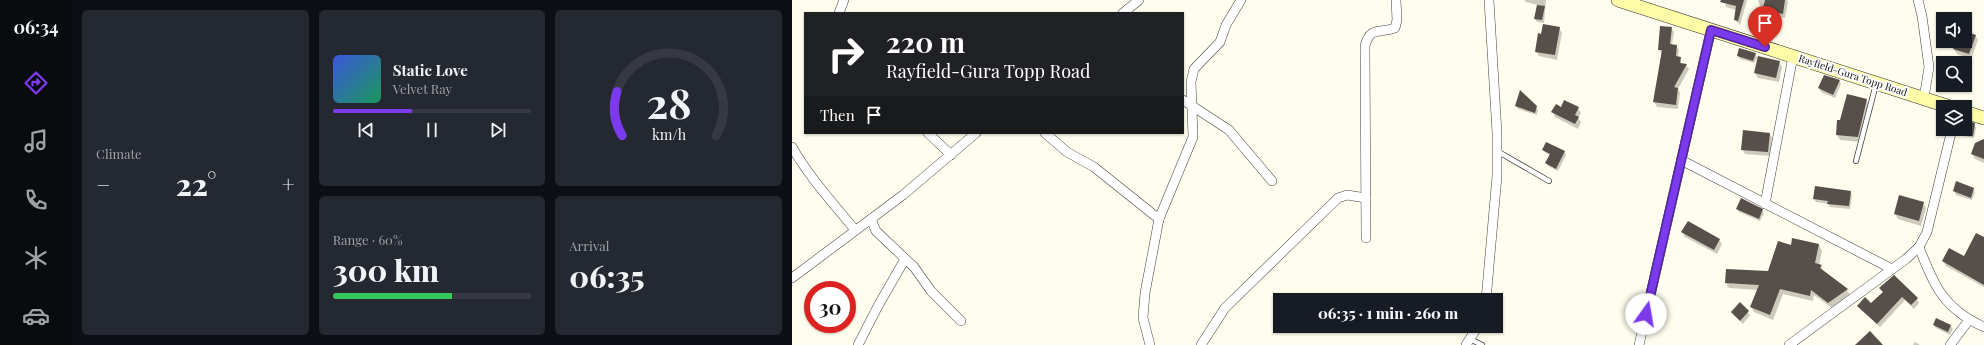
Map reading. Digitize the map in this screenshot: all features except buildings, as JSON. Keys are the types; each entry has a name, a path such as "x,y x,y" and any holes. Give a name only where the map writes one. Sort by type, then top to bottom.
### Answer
{"street":[{"path":"839,12 844,0"},
{"path":"1124,12 1139,0"},
{"path":"1150,345 1143,318 1150,260 1159,219 1193,137 1190,82 1194,69 1220,42 1226,25 1241,0"},
{"path":"1366,238 1365,46 1367,36 1374,31 1386,32 1395,28 1397,20 1396,0"},
{"path":"1487,293 1497,176 1489,0"},
{"name":"Rayfield-Gura Topp Road","path":"1618,0 1936,102"},
{"path":"1918,0 1922,16 1929,67 1924,98"},
{"path":"1639,345 1711,30"},
{"path":"1765,204 1792,56"},
{"path":"1184,101 1230,130 1272,181"},
{"path":"1972,114 1984,118"},
{"path":"929,134 950,155"},
{"path":"792,278 904,195 975,134"},
{"path":"1046,134 1067,152 1094,167 1159,219"},
{"path":"1789,345 1892,269 1919,247 1927,232 1950,136"},
{"path":"792,147 822,192 856,230"},
{"path":"1681,160 1892,269"},
{"path":"1201,345 1225,308 1338,198 1347,195 1366,198"},
{"path":"871,219 876,231 914,267 932,291 961,321"},
{"path":"1919,247 1933,280 1946,302 1969,320 1984,327"},
{"path":"858,345 905,259"},
{"path":"1950,345 1969,320"},
{"path":"1468,342 1474,333"}],"lane":[{"path":"1856,162 1876,83"},
{"path":"1497,151 1550,181"},
{"path":"1468,342 1482,345"}],"route":[{"path":"1646,314 1711,30 1765,47"}]}
